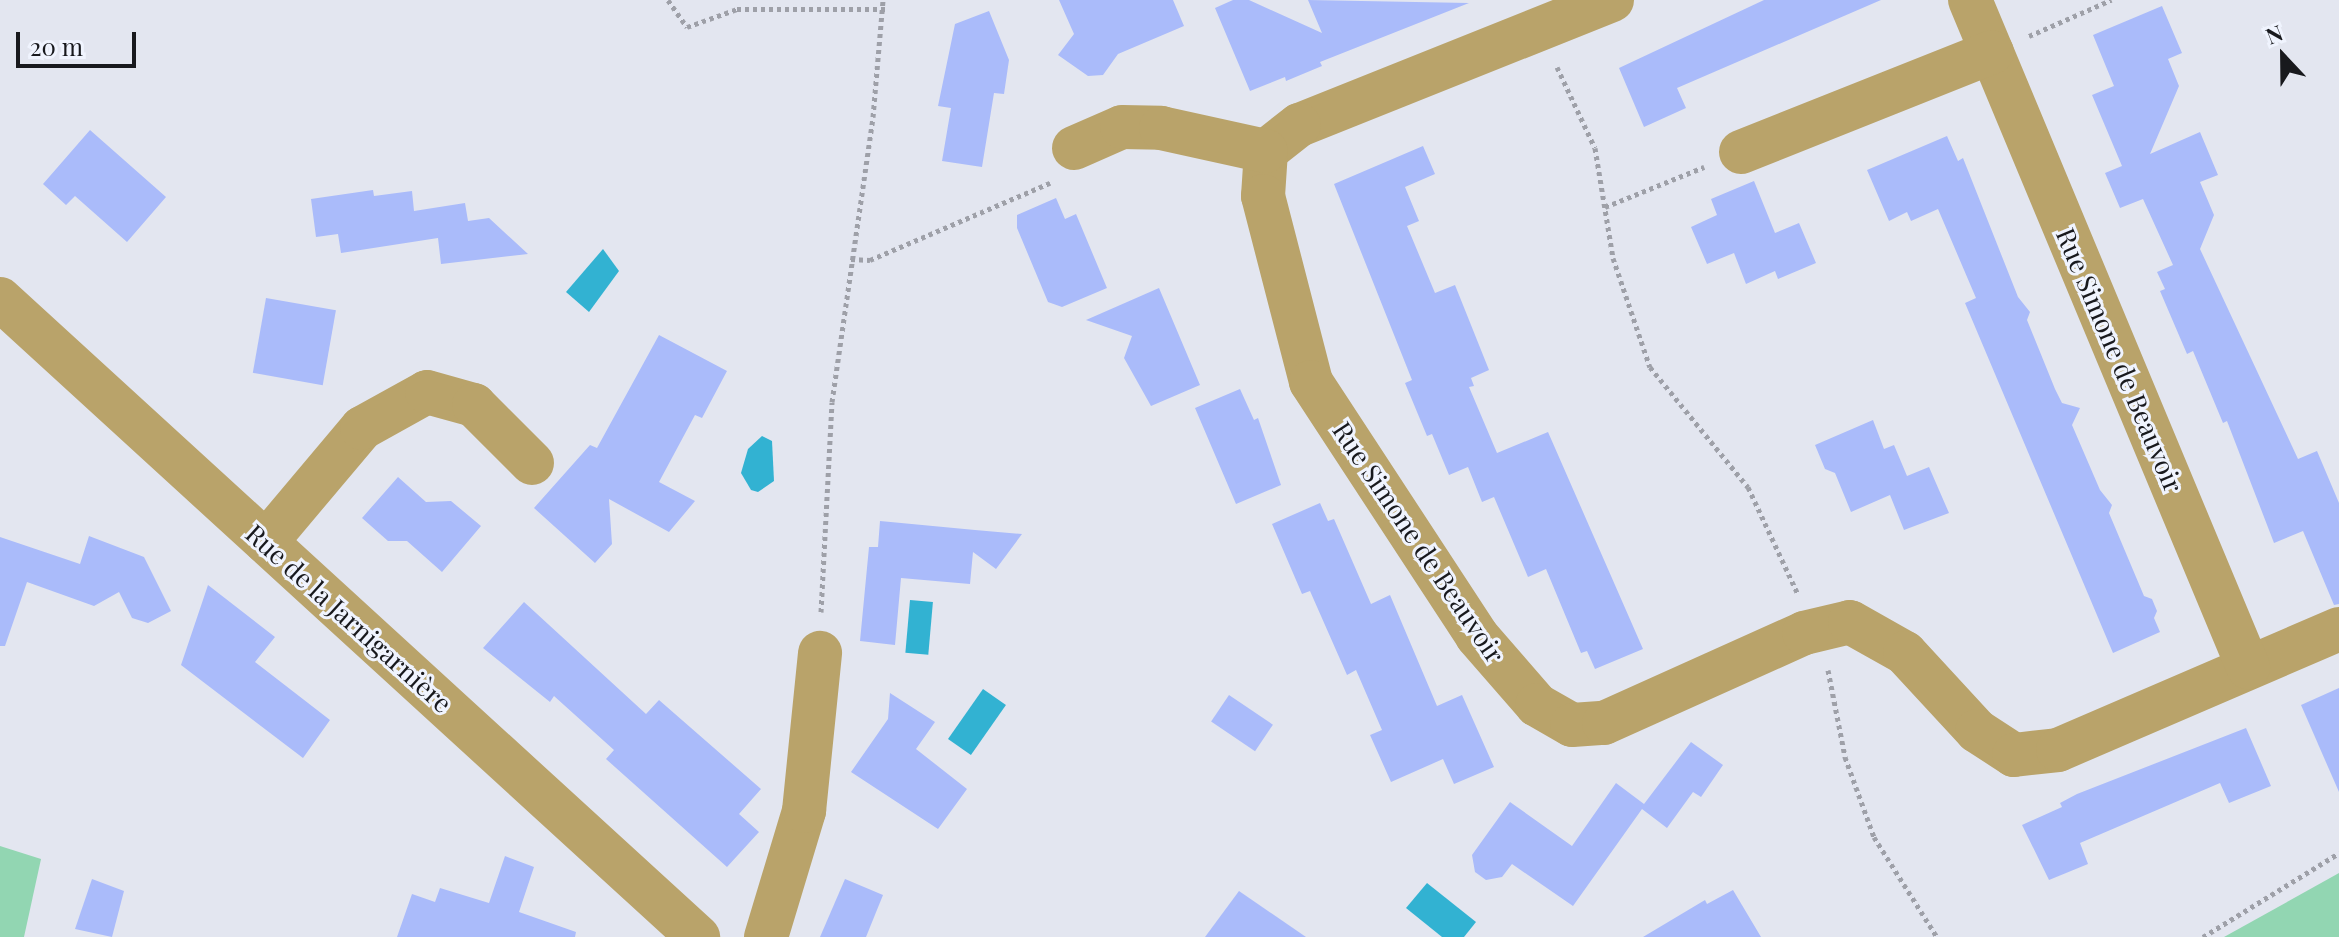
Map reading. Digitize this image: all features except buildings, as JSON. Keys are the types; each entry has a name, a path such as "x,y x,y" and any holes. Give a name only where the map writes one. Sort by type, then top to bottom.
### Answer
{"street":[{"path":"1074,148 1122,127 1161,128 1266,151 1299,125 1612,0"},
{"name":"Rue Simone de Beauvoir","path":"1970,0 2248,667"},
{"path":"1741,152 1992,52"},
{"name":"Rue Simone de Beauvoir","path":"1266,151 1263,196 1311,382 1477,636 1537,705 1572,725 1604,723 1817,630 1850,622 1905,653 1977,731 2014,755 2058,750 2339,629"},
{"name":"Rue de la Jarnigarnière","path":"0,299 698,937"},
{"path":"266,542 362,428 427,392 474,405 532,463"},
{"path":"766,937 804,811 820,653"}],"path":[{"path":"668,0 687,27 737,9 885,9"},
{"path":"820,653 823,496 885,9 883,0"},
{"path":"1992,52 2111,0"},
{"path":"1537,30 1595,148 1613,258 1650,367 1748,487 1817,630 1845,757 1874,837 1937,937"},
{"path":"851,259 870,260 1074,173 1074,148"},
{"path":"1605,207 1741,152"},
{"path":"2203,937 2339,853"}],"green space":[{"path":"0,846 41,859 24,937 0,937"},
{"path":"2339,873 2339,937 2224,937"}],"water":[{"path":"603,249 619,271 589,312 566,292"},
{"path":"762,436 772,441 774,481 758,492 751,490 741,473 748,449"},
{"path":"910,600 933,602 928,655 905,653"},
{"path":"983,689 1006,705 971,755 948,739"},
{"path":"1427,883 1476,922 1464,937 1442,937 1406,908"}]}
